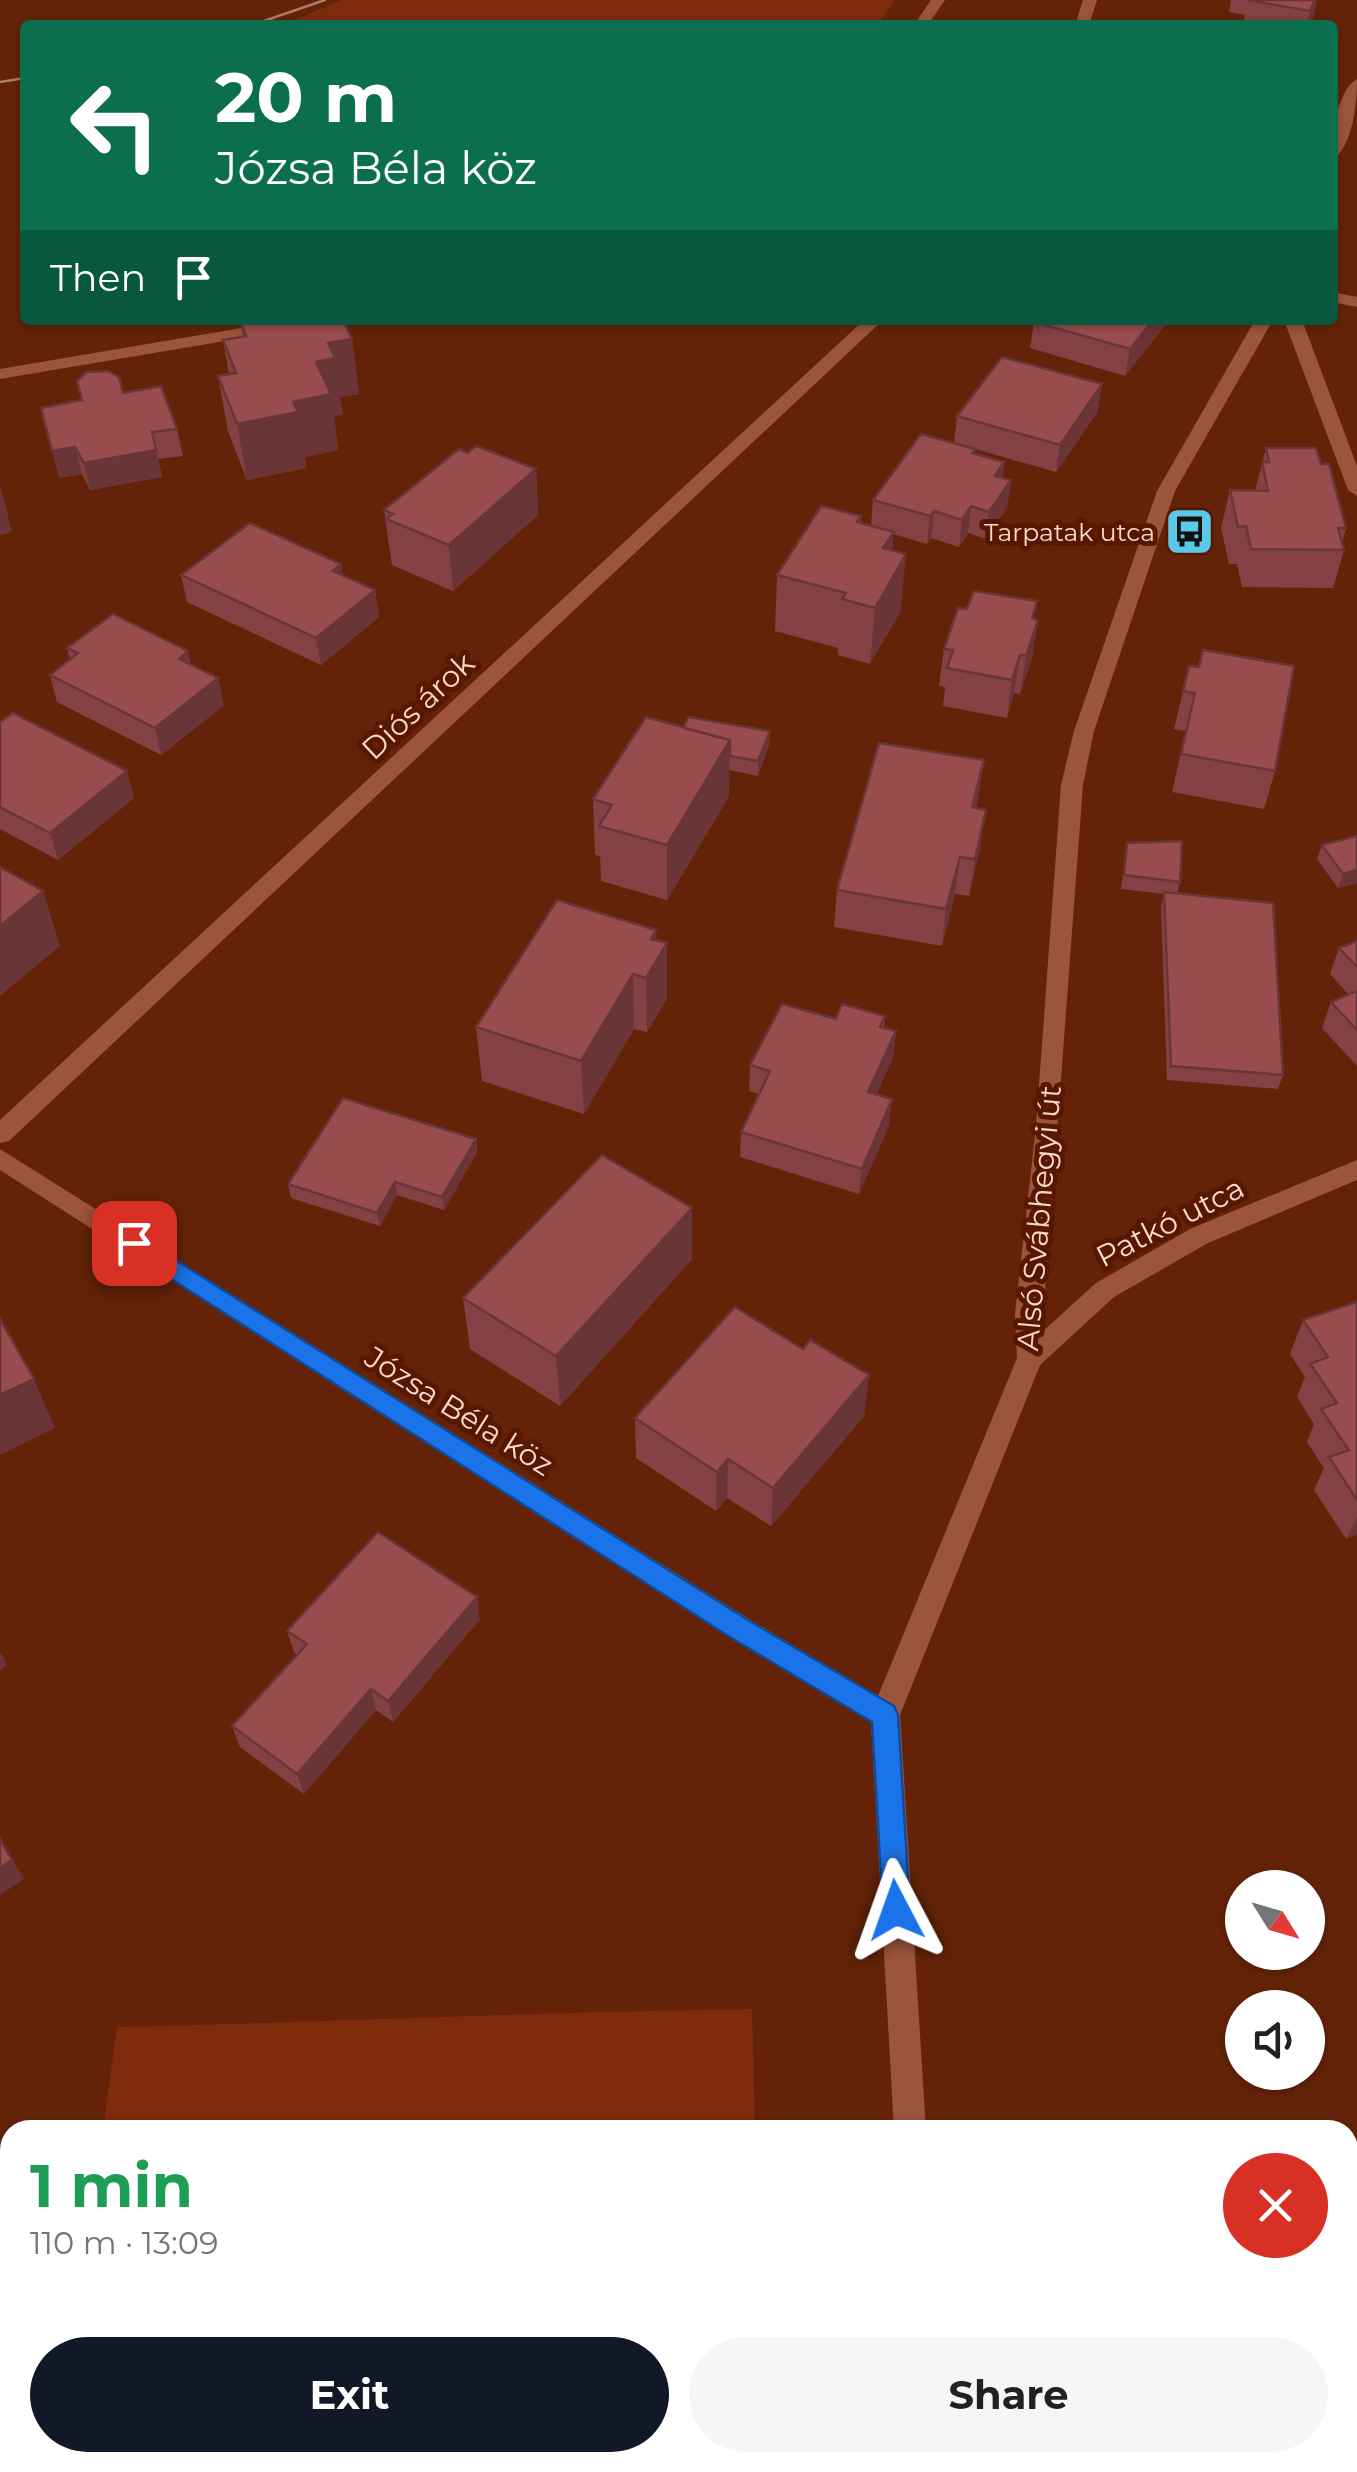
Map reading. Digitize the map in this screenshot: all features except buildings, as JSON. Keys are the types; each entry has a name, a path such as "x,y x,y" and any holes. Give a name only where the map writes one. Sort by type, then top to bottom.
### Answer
{"street":[{"path":"1338,138 1357,84"},
{"path":"0,374 290,325"},
{"name":"Diós árok","path":"0,1134 869,325"},
{"name":"Alsó Svábhegyi út","path":"909,2120 885,1715 1030,1358 1028,1314 1048,1126 1072,785 1080,749 1166,490 1261,325"},
{"path":"1295,325 1357,490"},
{"name":"Józsa Béla köz","path":"0,1158 739,1628 885,1715"},
{"name":"Patkó utca","path":"1030,1358 1120,1281 1199,1236 1357,1170"}],"shaded area":[{"path":"341,0 895,0 881,20 295,20"},
{"path":"752,2009 755,2120 104,2120 117,2027"}],"tram line":[{"path":"267,20 325,0"},
{"path":"0,82 20,79"}],"place":[{"name":"Tarpatak utca","path":"1190,532"}],"route":[{"path":"134,1243 739,1628 885,1715 896,1910"}]}
